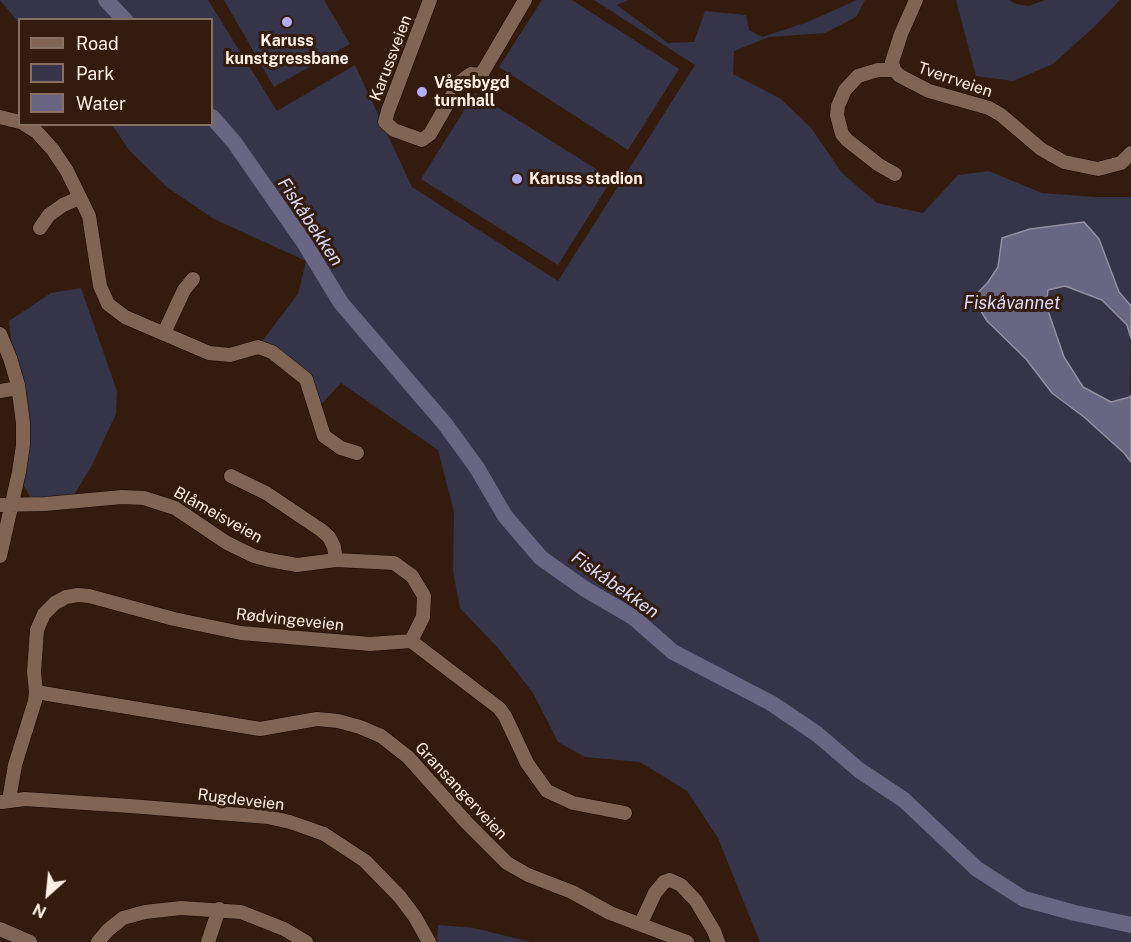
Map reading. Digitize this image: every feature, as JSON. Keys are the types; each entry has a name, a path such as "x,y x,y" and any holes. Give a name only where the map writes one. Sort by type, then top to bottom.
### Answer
{"street":[{"name":"Karussveien","path":"430,0 385,122 394,130 422,140 430,134 460,82 471,74 481,75 525,0"},
{"name":"Tverrveien","path":"916,0 892,62 894,70 900,76 919,88 989,108 1001,115 1041,149 1064,162 1087,168 1109,168 1121,163 1131,153"},
{"name":"Tverrveien","path":"894,70 878,70 858,76 844,90 837,115 842,134 847,140 879,165 895,174"},
{"path":"0,117 18,122"},
{"path":"28,126 37,132 53,150 71,178 89,216 100,286 108,304 125,317 198,349 218,355 241,353 258,347 272,352 306,379 324,436 341,448 357,453"},
{"path":"40,228 49,215 79,198"},
{"path":"164,333 184,290 193,279"},
{"path":"0,334 18,385 23,423 23,445 6,505 0,556"},
{"path":"0,391 18,385"},
{"path":"231,476 266,493 321,530 334,547 336,560"},
{"name":"Blåmeisveien","path":"6,505 122,497 144,498 175,508 227,543 254,556 297,565 336,560 394,563 412,576 424,596 425,607 420,626 411,641"},
{"name":"Rødvingeveien","path":"4,802 35,702 34,648 40,621 55,603 66,597 90,596 174,619 241,633 370,644 411,641"},
{"path":"411,641 499,708 532,772 547,791 573,803 625,813"},
{"name":"Gransangerveien","path":"36,693 260,729 317,719 338,721 360,727 381,736 408,757 467,823 507,863 610,913 687,942"},
{"name":"Rugdeveien","path":"4,802 25,799 268,817 314,830 353,852 383,878 415,917 429,942"},
{"path":"641,923 655,893 664,882 670,880 681,885 696,901 718,942"},
{"path":"98,942 115,923 135,914 170,909 219,909 241,912 295,934 306,942"},
{"path":"208,942 219,909"},
{"path":"0,929 30,942"}],"green space":[{"path":"0,0 208,0 277,111 355,65 412,187 558,281 695,65 594,0 628,0 617,5 668,43 694,42 705,11 746,15 749,30 762,37 805,23 857,0 865,0 856,17 825,33 769,37 734,51 733,74 781,99 812,129 842,173 877,203 923,213 958,175 989,171 1042,193 1131,197 1131,306 1119,292 1099,239 1003,238 998,267 973,298 987,321 1026,359 1052,393 1084,417 1131,462 1131,942 760,942 718,838 687,791 640,762 585,757 558,742 533,693 499,649 460,608 453,571 454,512 438,450 341,383 318,408 306,384 257,348 298,294 306,261 214,219 168,188 129,150 113,126 213,126 213,18 18,18 18,22"},
{"name":"Karuss kunstgressbane","path":"224,0 324,0 350,44 274,87"},
{"path":"542,0 572,0 679,69 628,150 499,67"},
{"path":"956,0 1009,0 1016,4 1029,6 1045,0 1120,0 1053,64 1013,81 976,76"},
{"name":"Karuss stadion","path":"475,93 612,179 558,265 421,179"},
{"path":"1065,286 1102,300 1127,325 1131,338 1130,397 1111,403 1083,387 1064,357 1046,305 1048,290"},
{"path":"81,288 117,391 116,414 92,465 71,500 32,500 23,484 21,430 9,321 51,293"},
{"path":"438,925 474,928 530,942 437,942"}],"water":[{"name":"Fiskåvannet","path":"1084,222 1099,239 1119,292 1131,306 1131,338 1127,325 1102,300 1065,286 1048,290 1046,305 1064,357 1083,387 1111,402 1131,395 1131,462 1084,417 1052,393 1026,359 987,321 973,298 998,267 1002,238 1030,229"}],"waterway":[{"name":"Fiskåbekken","path":"106,0 123,18"},
{"name":"Fiskåbekken","path":"213,118 234,142 305,244 341,303 445,424 477,468 505,516 541,558 585,589 633,617 673,652 771,703 817,734 859,770 904,800 977,869 1024,899 1131,925"}],"place":[{"name":"Karuss kunstgressbane","path":"287,22"},
{"name":"Vågsbygd turnhall","path":"422,92"},
{"name":"Karuss stadion","path":"517,179"}]}
